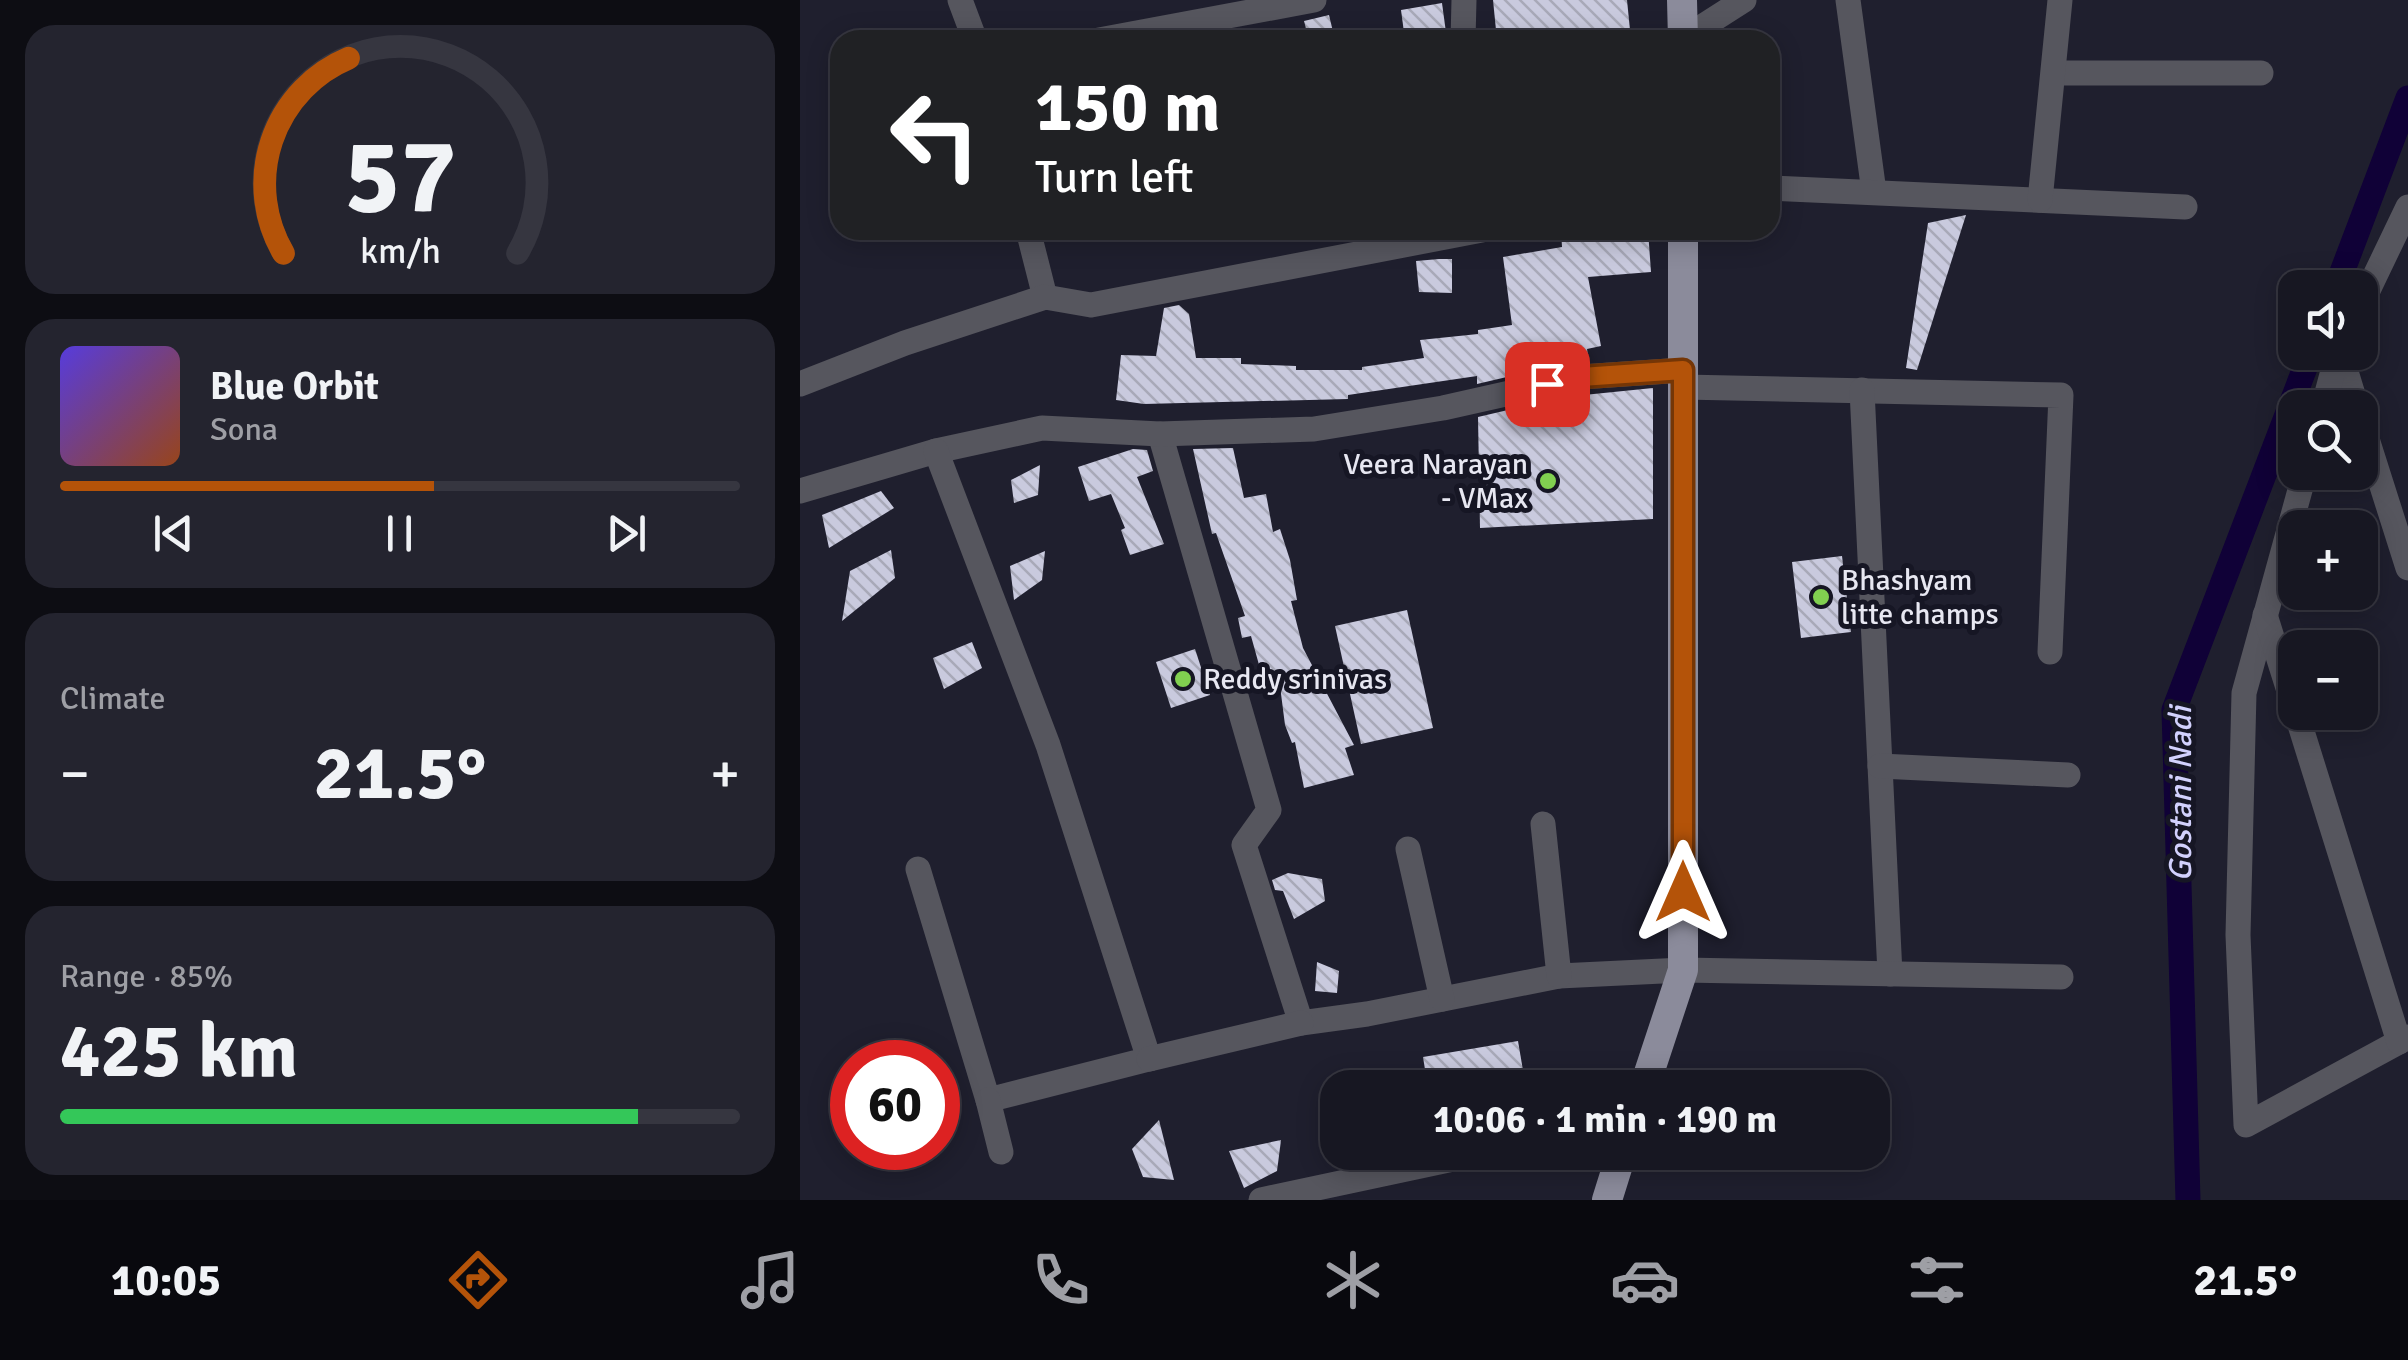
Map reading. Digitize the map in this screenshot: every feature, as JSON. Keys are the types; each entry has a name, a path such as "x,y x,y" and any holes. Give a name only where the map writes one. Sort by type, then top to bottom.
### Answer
{"main road":[{"path":"1682,0 1683,30"},
{"path":"1650,1070 1683,970 1683,240"},
{"path":"1607,1200 1616,1170"}],"street":[{"path":"960,0 972,30"},
{"path":"1154,30 1314,0"},
{"path":"1463,30 1464,0"},
{"path":"1697,30 1744,0"},
{"path":"1848,0 1874,192"},
{"path":"2040,200 2060,0"},
{"path":"2054,73 2261,73"},
{"path":"1780,188 2184,206"},
{"path":"2377,270 2408,207"},
{"path":"1031,240 1045,297"},
{"path":"800,384 905,343 1045,297 1091,305 1428,240"},
{"path":"800,491 936,451 1042,428 1160,434 1314,428 1443,408 1581,377 2061,395 2050,652"},
{"path":"1862,390 1890,974"},
{"path":"1160,434 1269,810 1244,845 1301,1023"},
{"path":"936,451 1048,745 1149,1059"},
{"path":"2378,474 2408,568"},
{"path":"2300,490 2244,692 2238,935 2246,1125 2404,1040 2301,730"},
{"path":"2266,615 2278,655"},
{"path":"1880,766 2068,775"},
{"path":"1543,824 1558,976"},
{"path":"1408,849 1442,999"},
{"path":"918,869 1001,1152"},
{"path":"988,1100 1301,1023 1558,976 1683,970 2061,977"},
{"path":"1261,1200 1402,1170"}],"building":[{"path":"1493,0 1627,0 1630,30 1496,30"},
{"path":"1442,3 1446,30 1404,30 1401,10"},
{"path":"1329,15 1333,30 1306,30 1304,21"},
{"path":"1966,215 1917,370 1906,368 1928,223"},
{"path":"1562,240 1649,240 1651,272 1588,277 1601,346 1587,349 1588,355 1477,384 1477,376 1348,395 1348,399 1144,404 1116,400 1121,355 1156,356 1164,308 1179,305 1189,314 1196,358 1241,358 1241,364 1296,366 1296,370 1362,370 1424,358 1420,340 1478,334 1478,330 1512,325 1503,257 1562,247"},
{"path":"1452,259 1452,293 1419,292 1416,261"},
{"path":"1653,388 1653,519 1480,528 1478,417 1564,397"},
{"path":"1233,448 1244,498 1266,494 1273,532 1280,529 1290,560 1297,600 1291,601 1303,648 1354,745 1345,748 1354,775 1304,788 1295,742 1292,743 1285,725 1280,686 1266,690 1251,636 1242,638 1238,618 1245,616 1216,533 1212,534 1193,449"},
{"path":"1133,449 1147,450 1153,471 1137,477 1164,544 1130,555 1121,530 1125,528 1111,494 1089,501 1078,467"},
{"path":"1040,465 1038,495 1014,503 1011,480"},
{"path":"881,491 894,508 829,548 822,515"},
{"path":"891,550 895,578 842,621 850,571"},
{"path":"1045,551 1042,580 1014,600 1010,566"},
{"name":"Bhashyam litte champs","path":"1842,556 1851,632 1801,638 1792,562"},
{"path":"1407,610 1433,728 1361,744 1335,626"},
{"path":"972,642 982,668 944,689 933,658"},
{"name":"Reddy srinivas","path":"1195,649 1210,695 1171,708 1156,662"},
{"path":"1288,873 1322,879 1325,901 1294,919 1283,891 1275,890 1272,880"},
{"path":"1317,962 1339,971 1337,993 1315,991"},
{"path":"1518,1041 1523,1070 1425,1070 1423,1057"},
{"path":"1159,1120 1174,1180 1143,1177 1132,1149"},
{"path":"1281,1140 1277,1171 1244,1188 1229,1151"}],"waterway":[{"name":"Gostani Nadi","path":"2343,270 2408,98"},
{"name":"Gostani Nadi","path":"2188,1200 2174,710 2304,370"}],"place":[{"name":"Veera Narayan - VMax","path":"1548,481"},
{"name":"Bhashyam litte champs","path":"1821,597"},
{"name":"Reddy srinivas","path":"1183,679"}],"route":[{"path":"1547,384 1581,377 1683,370 1683,892"}]}
